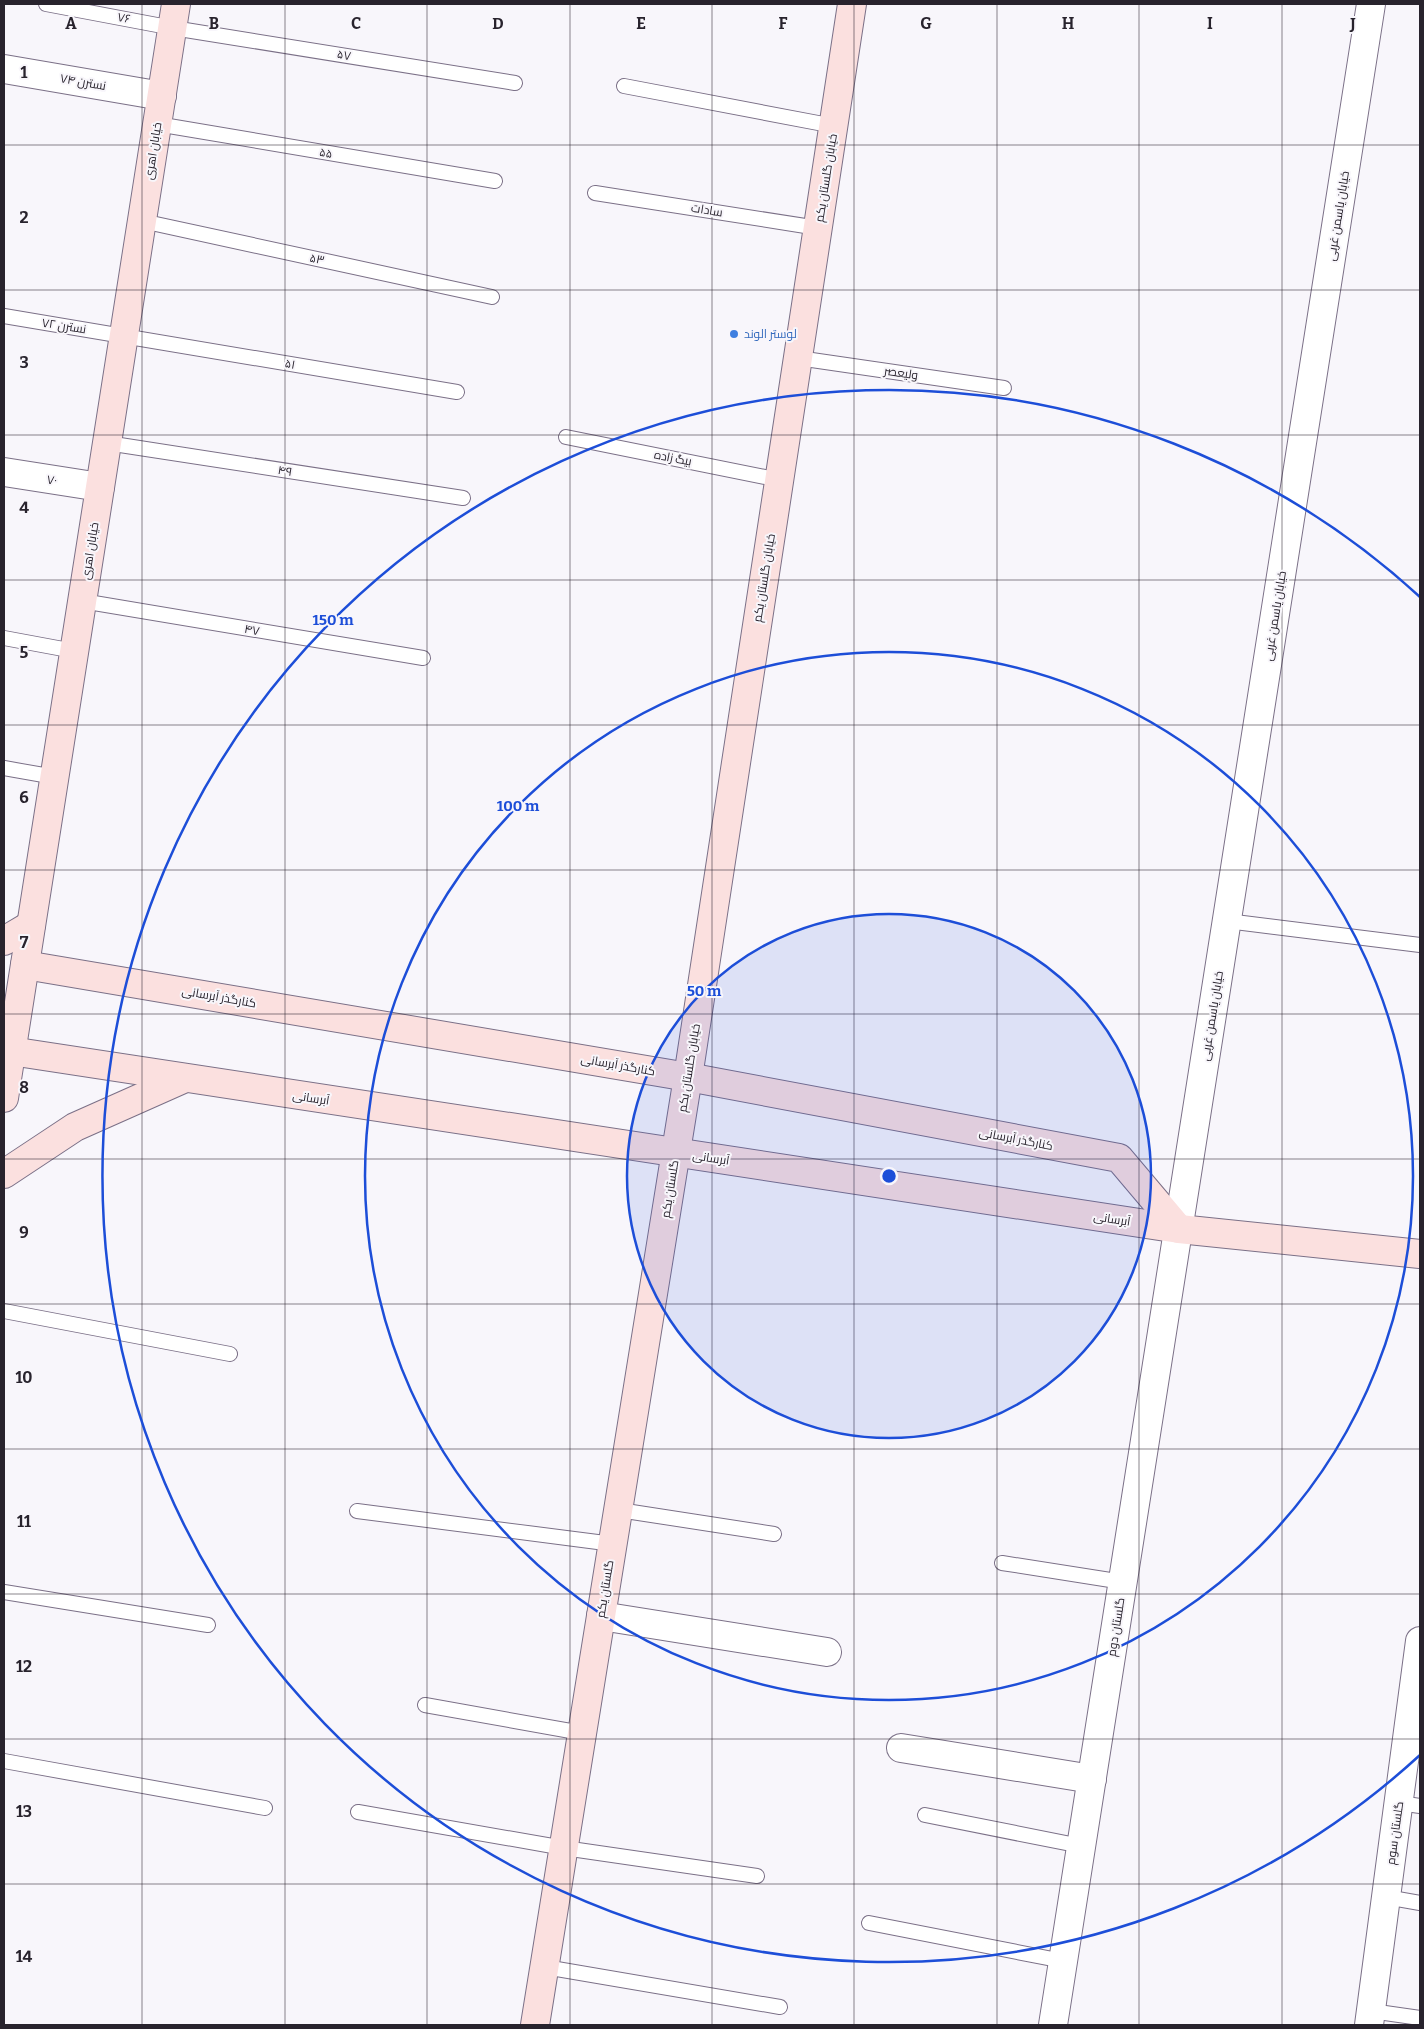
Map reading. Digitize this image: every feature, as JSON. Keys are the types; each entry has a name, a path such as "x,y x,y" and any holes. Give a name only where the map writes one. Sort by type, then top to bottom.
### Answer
{"street":[{"name":"خیابان گلستان یکم","path":"676,1153 852,4"},
{"name":"خیابان یاسمن غربی","path":"1179,1229 1371,4"},
{"name":"خیابان اهری","path":"4,1098 7,1052 25,965 174,16"},
{"name":"نسترن ۷۴","path":"4,69 162,96"},
{"name":"۷۰","path":"4,472 100,487"},
{"path":"4,942 31,925"},
{"name":"کنارگذر آبرسانی","path":"25,965 688,1077 1119,1158 1179,1229"},
{"name":"آبرسانی","path":"7,1052 1179,1229 1420,1254"},
{"path":"4,1174 75,1127 183,1079"},
{"name":"گلستان یکم","path":"535,2025 676,1153"},
{"name":"گلستان دوم","path":"1053,2025 1179,1229"},
{"path":"601,1616 827,1652"},
{"name":"گلستان سوم","path":"1370,2018 1386,1897 1409,1805 1420,1641"},
{"path":"901,1748 1092,1779"}],"lane":[{"name":"۷۶","path":"46,4 174,16"},
{"name":"۵۷","path":"174,16 515,83"},
{"path":"624,86 834,126"},
{"name":"۵۵","path":"157,124 495,181"},
{"name":"سادات","path":"595,193 818,228"},
{"name":"۵۳","path":"142,221 492,297"},
{"name":"نسترن ۷۲","path":"4,316 124,336"},
{"name":"۵۱","path":"124,336 457,392"},
{"name":"ولیعصر","path":"798,358 1004,388"},
{"name":"بیگ زاده","path":"566,437 780,480"},
{"name":"۴۹","path":"107,443 464,498"},
{"name":"۴۷","path":"82,601 422,658"},
{"path":"4,638 74,650"},
{"path":"4,768 55,777"},
{"path":"1227,921 1420,945"},
{"path":"4,1311 230,1354"},
{"path":"618,1510 774,1534"},
{"path":"357,1511 613,1544"},
{"path":"1002,1563 1123,1582"},
{"path":"4,1592 208,1625"},
{"path":"425,1705 582,1733"},
{"path":"4,1760 265,1808"},
{"path":"358,1812 564,1848 757,1876"},
{"path":"925,1815 1081,1846"},
{"path":"1386,1897 1420,1903"},
{"path":"869,1923 1063,1961"},
{"path":"545,1966 780,2007"},
{"path":"1370,2018 1420,2018"}],"place":[{"name":"لوستر الوند","path":"734,334"}]}
